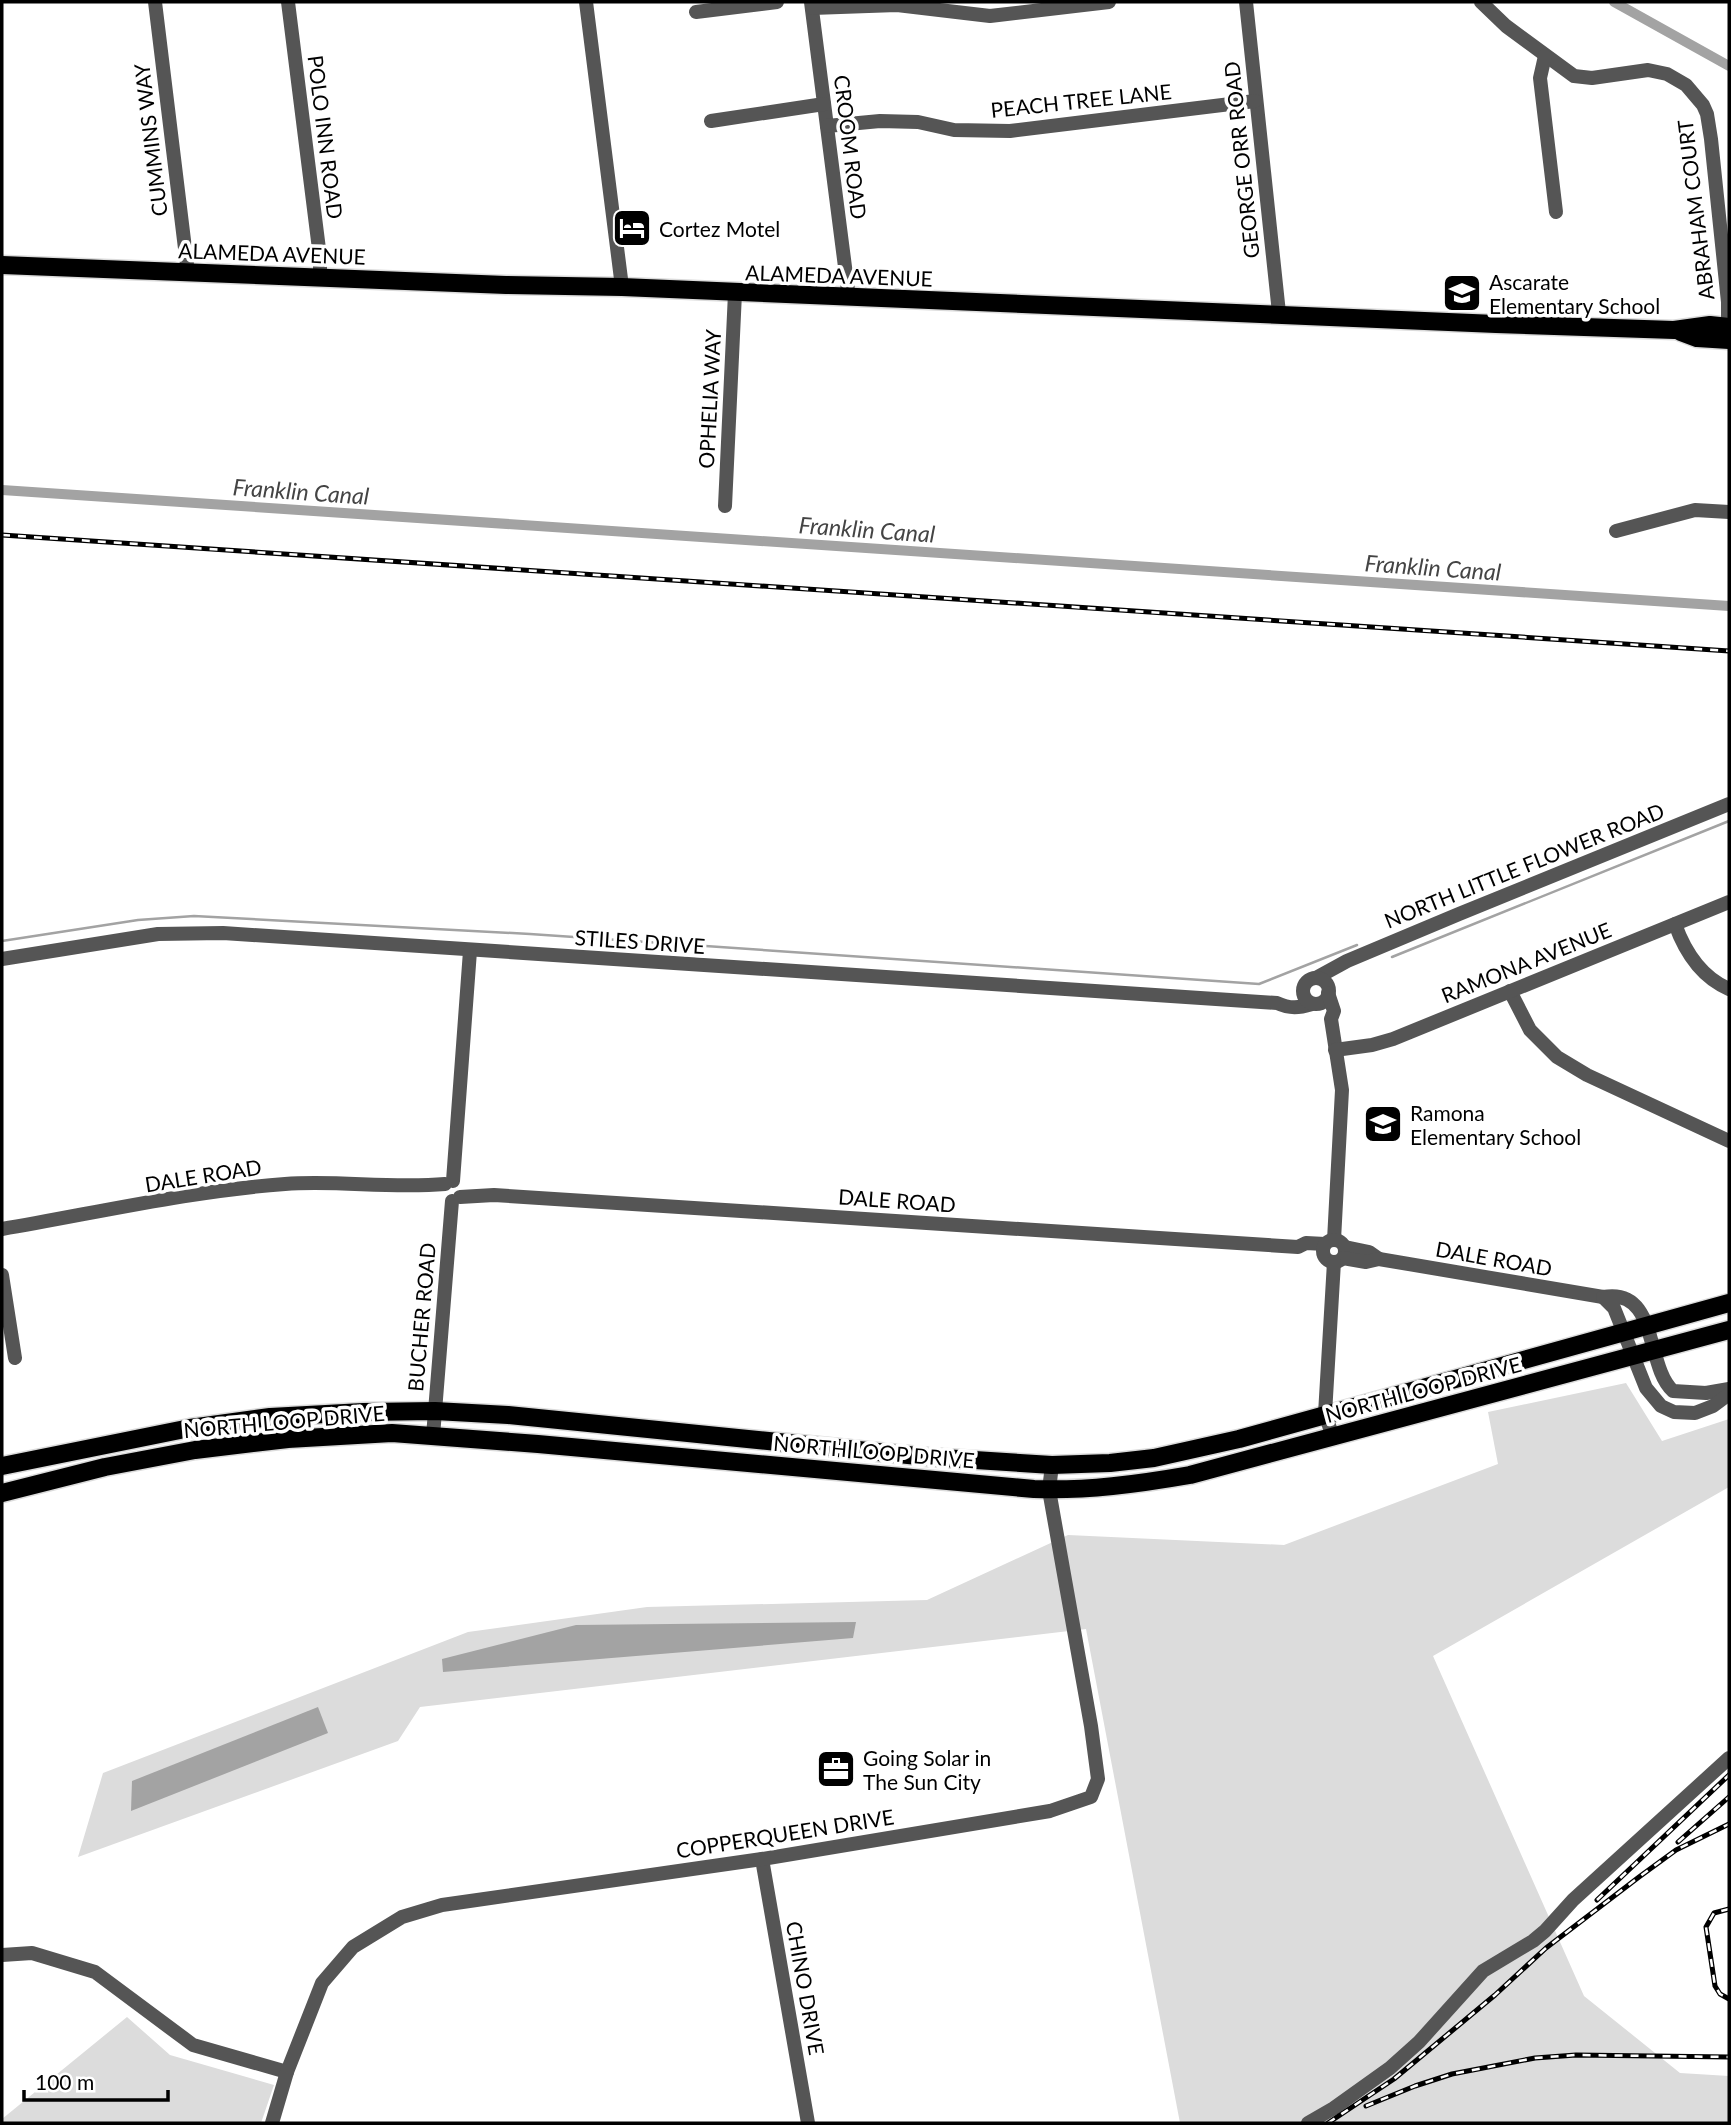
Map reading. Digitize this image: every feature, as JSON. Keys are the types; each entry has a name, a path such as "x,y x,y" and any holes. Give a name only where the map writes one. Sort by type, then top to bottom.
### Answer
{"main road":[{"name":"ALAMEDA AVENUE","path":"2,265 525,286 622,287 1674,330 1710,325 1729,331"},
{"name":"NORTH LOOP DRIVE","path":"2,1466 190,1428 270,1417 435,1411 508,1415 928,1457 1052,1465 1110,1463 1154,1458 1239,1439 1729,1303"},
{"name":"NORTH LOOP DRIVE","path":"2,1493 134,1461 195,1450 288,1439 392,1433 1049,1490 1104,1488 1190,1475 1729,1330"},
{"path":"741,1462 744,1438"},
{"path":"129,1440 134,1461"}],"street":[{"name":"CUMMINS WAY","path":"155,2 188,273"},
{"name":"POLO INN ROAD","path":"288,2 320,257 320,277"},
{"path":"586,2 622,287"},
{"path":"696,12 777,2"},
{"path":"811,5 897,5 990,16 1109,2"},
{"name":"GEORGE ORR ROAD","path":"1246,2 1279,313"},
{"path":"1481,2 1494,17 1545,56 1540,78 1556,212"},
{"name":"CROOM ROAD","path":"811,5 849,298"},
{"name":"ABRAHAM COURT","path":"1545,56 1574,76 1659,71 1686,85 1694,93 1707,114 1711,139 1729,331"},
{"name":"PEACH TREE LANE","path":"827,126 880,121 918,122 954,130 1010,131 1255,101"},
{"path":"712,121 824,104"},
{"name":"OPHELIA WAY","path":"725,506 735,293"},
{"path":"1616,531 1695,510 1729,513"},
{"name":"NORTH LITTLE FLOWER ROAD","path":"1310,982 1346,961 1729,804"},
{"name":"RAMONA AVENUE","path":"1335,1050 1393,1039 1729,902"},
{"path":"1675,924 1689,954 1699,967 1710,978 1729,989"},
{"name":"STILES DRIVE","path":"2,959 158,934 223,933 1277,1003 1297,1008 1315,1004"},
{"name":"BUCHER ROAD","path":"433,1436 470,951"},
{"path":"1315,1004 1325,1000 1337,968"},
{"path":"1310,982 1303,992 1304,997 1331,1019"},
{"path":"1277,1003 1310,982 1325,982 1334,1011 1331,1019 1342,1090 1325,1414 1333,1437"},
{"path":"1510,991 1530,1030 1557,1057 1587,1074 1729,1141"},
{"name":"DALE ROAD","path":"2,1229 212,1193 288,1184 412,1187 494,1195 1298,1247 1305,1253 1334,1251 1366,1262 1379,1259 1603,1297 1616,1295 1634,1303 1647,1325 1663,1377 1673,1391 1729,1392"},
{"path":"2,1275 15,1358"},
{"name":"DALE ROAD","path":"1603,1297 1615,1308 1646,1388 1656,1402 1666,1409 1686,1413 1704,1410 1729,1392"},
{"name":"COPPERQUEEN DRIVE","path":"272,2123 287,2072 322,1983 353,1947 402,1917 442,1905 762,1859 1051,1811 1091,1797 1098,1779 1049,1490 1052,1465"},
{"path":"1308,2123 1390,2068 1419,2042 1483,1971 1545,1931 1573,1900 1729,1758"},
{"name":"CHINO DRIVE","path":"762,1859 808,2123"},
{"path":"2,1955 32,1953 95,1972 193,2045 287,2072"}],"shaded area":[{"path":"1626,1383 1662,1441 1729,1419 1729,1487 1433,1656 1584,1996 1680,2073 1729,2076 1729,2123 1180,2123 1086,1629 420,1707 398,1741 78,1857 103,1773 468,1632 647,1607 927,1600 1068,1535 1284,1545 1498,1464 1488,1412"},
{"path":"856,1622 853,1638 443,1672 442,1659 576,1625"},
{"path":"318,1707 328,1733 131,1811 132,1781"},
{"path":"127,2017 170,2055 274,2085 261,2123 2,2123 2,2119"}],"waterway":[{"path":"1614,2 1729,66"},
{"name":"Franklin Canal","path":"2,490 1729,606"},
{"path":"1392,957 1729,821"},
{"path":"2,941 138,920 194,916 530,934 1259,984 1357,945"}],"railway":[{"path":"2,535 1729,651"},
{"path":"1597,1900 1729,1775"},
{"path":"1678,1842 1729,1797"},
{"path":"1328,2123 1394,2079 1495,1995 1546,1948 1639,1877 1676,1850 1729,1824"},
{"path":"1729,1909 1714,1913 1706,1927 1715,1986 1720,1994 1729,1999"},
{"path":"1366,2106 1452,2074 1535,2058 1576,2055 1729,2057"}],"place":[{"name":"Cortez Motel","path":"632,228"},
{"name":"Ascarate Elementary School","path":"1462,293"},
{"name":"Ramona Elementary School","path":"1383,1124"},
{"name":"Going Solar in The Sun City","path":"836,1769"}]}
